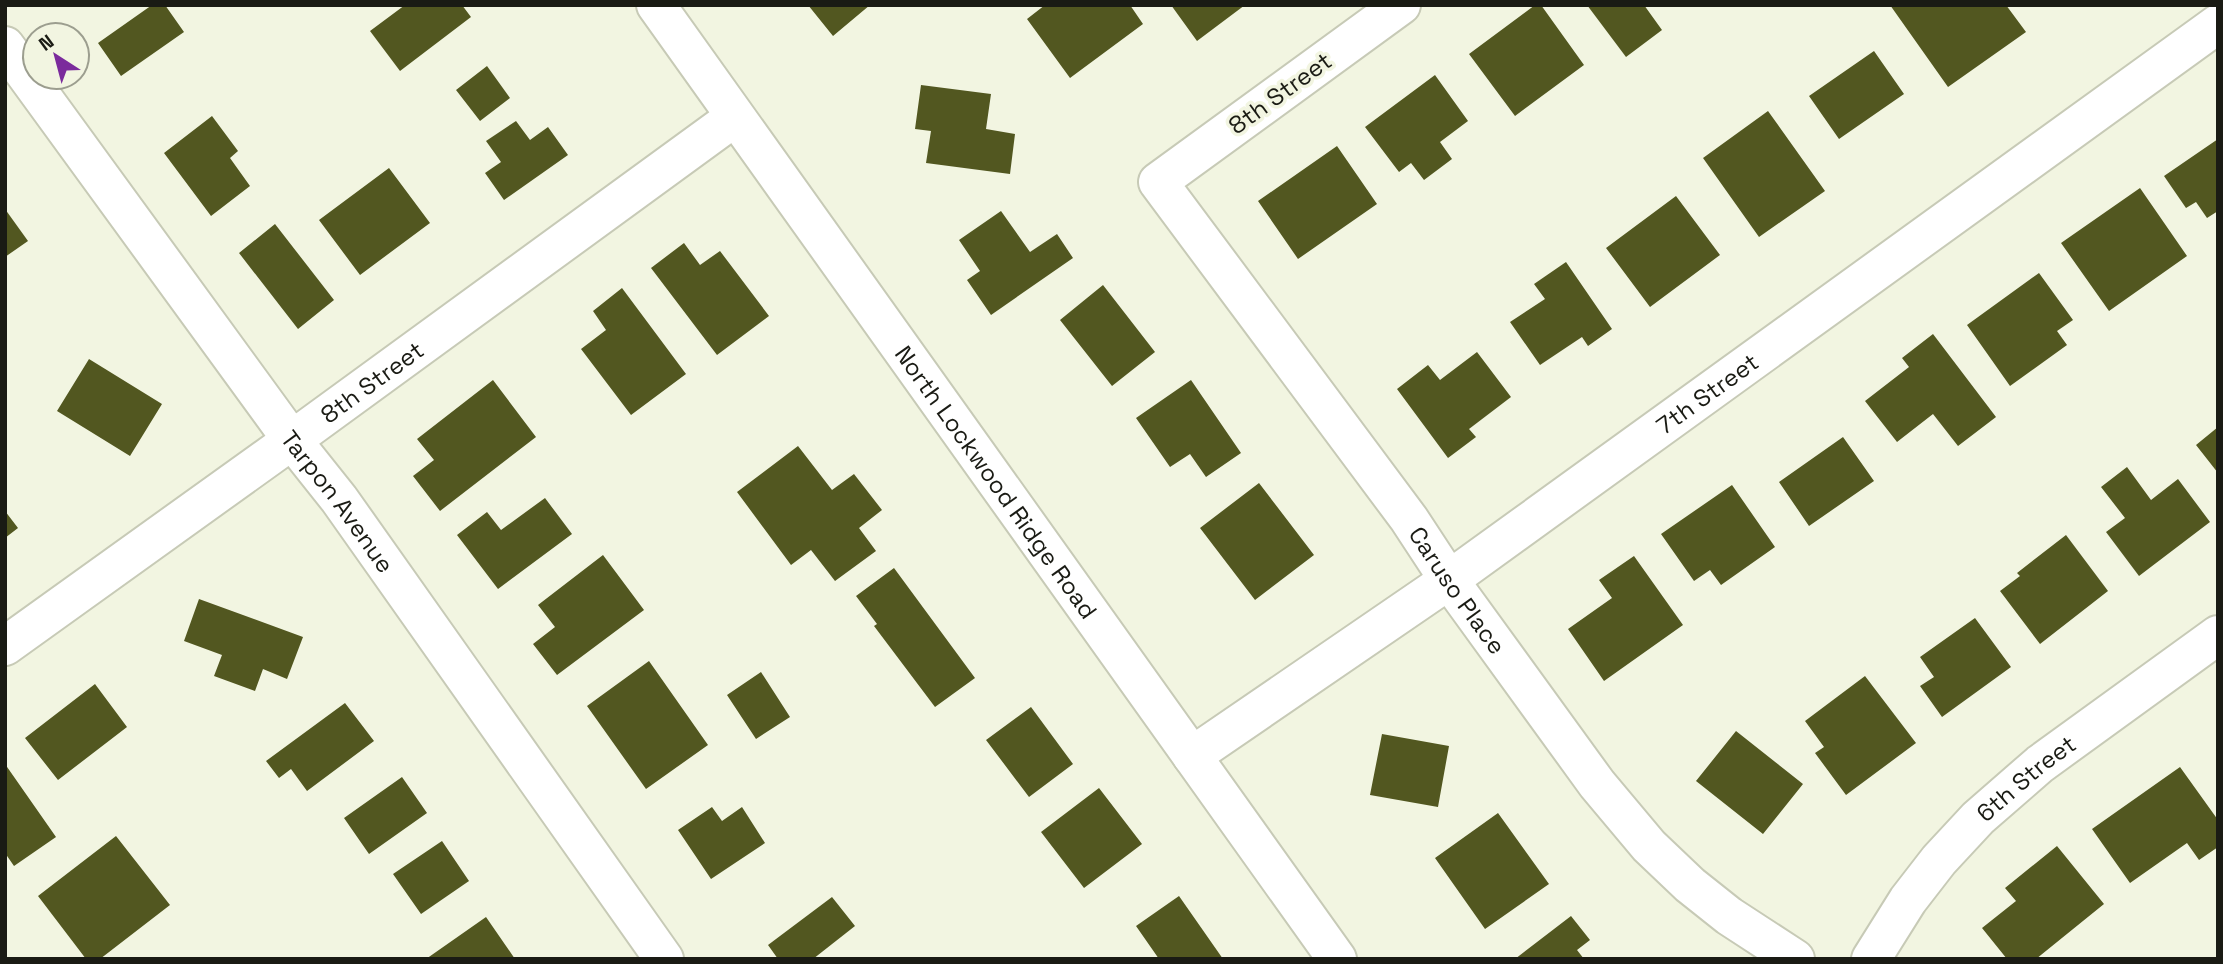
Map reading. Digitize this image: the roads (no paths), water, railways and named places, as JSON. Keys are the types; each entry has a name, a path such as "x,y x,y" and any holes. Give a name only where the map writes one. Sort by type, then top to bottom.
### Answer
{"street":[{"name":"North Lockwood Ridge Road","path":"656,5 1337,959"},
{"name":"8th Street","path":"1158,181 1401,5"},
{"name":"7th Street","path":"1192,756 1449,580 2218,24"},
{"name":"Tarpon Avenue","path":"5,46 292,440 347,510 664,959"},
{"name":"8th Street","path":"5,646 735,117"},
{"name":"Caruso Place","path":"1158,181 1409,519 1449,580 1597,784 1649,846 1690,885 1729,916 1795,959"},
{"name":"6th Street","path":"1871,959 1908,900 1939,860 1978,818 2040,764 2214,647"}]}
